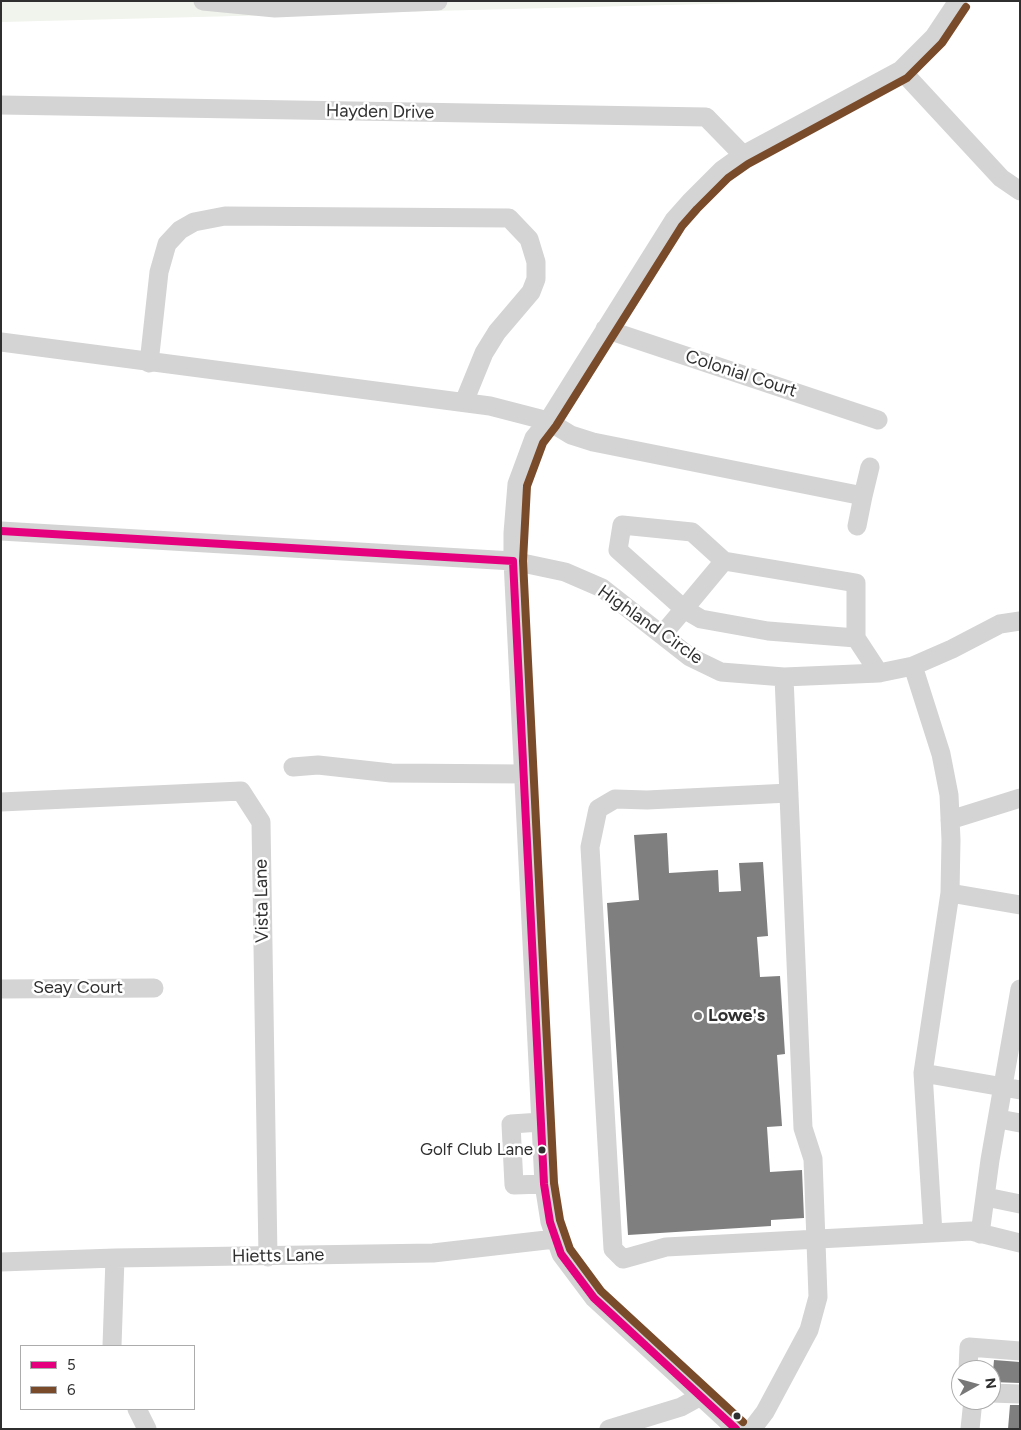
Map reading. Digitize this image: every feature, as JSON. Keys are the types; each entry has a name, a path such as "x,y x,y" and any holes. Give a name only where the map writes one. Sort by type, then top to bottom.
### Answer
{"street":[{"path":"203,1 275,8 438,1"},
{"path":"736,1429 594,1298 571,1269 555,1239 544,1184 513,561 517,484 534,438 548,421 674,220 711,180 743,155 901,70 934,37 958,1"},
{"path":"901,70 1001,178 1020,191"},
{"name":"Hayden Drive","path":"1,105 706,117 743,155"},
{"path":"149,363 159,272 168,244 180,230 194,222 225,216 510,218 529,239 536,262 536,279 531,292 497,332 484,353 464,402"},
{"name":"Colonial Court","path":"605,329 878,420"},
{"path":"1,342 149,363 490,406 548,421 571,435 593,442 863,496"},
{"path":"857,526 870,467"},
{"path":"856,638 768,631 701,618 684,609 618,550 622,525 692,532 724,561 856,583 856,638 879,673"},
{"name":"Highland Circle","path":"1,531 513,561 565,572 602,588 690,657 721,672 784,677 879,673 913,666 952,649 1000,624 1020,621"},
{"path":"662,635 724,561"},
{"path":"913,666 941,754 949,796 950,820 950,893 923,1073 933,1233"},
{"path":"752,1429 765,1412 809,1330 818,1298 813,1159 803,1128 784,677"},
{"path":"293,767 318,764 391,773 524,774"},
{"name":"Vista Lane","path":"1,802 241,791 260,822 268,1257"},
{"path":"788,793 647,800 615,799 598,809 590,847 613,1249 624,1259 666,1247 971,1231 1020,1243"},
{"path":"950,820 1020,798"},
{"path":"950,893 1020,905"},
{"name":"Seay Court","path":"1,988 154,988"},
{"path":"980,1234 990,1160 999,1119 1012,1088 1020,989"},
{"path":"923,1073 1012,1088"},
{"path":"999,1119 1020,1123"},
{"path":"541,1122 511,1124 514,1186 544,1184"},
{"path":"986,1198 1020,1204"},
{"name":"Hietts Lane","path":"1,1262 115,1258 433,1253 555,1239"},
{"path":"112,1345 115,1258"},
{"path":"968,1360 969,1347 1020,1350"},
{"path":"1001,1393 1020,1394"},
{"path":"609,1429 681,1407 701,1396"},
{"path":"137,1410 146,1429"},
{"path":"970,1429 972,1410"}],"shaded area":[{"path":"1,1 824,1 1,22"}],"building":[{"name":"Lowe's","path":"667,833 669,873 718,870 719,892 741,891 739,863 763,862 768,936 757,937 760,977 780,976 785,1054 777,1055 782,1126 767,1127 770,1172 802,1170 804,1218 771,1220 771,1226 628,1235 607,903 639,900 634,835"},
{"path":"1001,1361 1020,1362 1020,1383 1001,1382"},
{"path":"1010,1405 1020,1405 1020,1429 1008,1429"}],"transit line":[{"name":"6","path":"743,1422 601,1291 570,1249 560,1220 554,1183 523,561 527,486 543,443 556,426 682,226 697,209 728,178 748,164 907,78 942,43 966,7"},
{"name":"5","path":"1,531 513,561"},
{"name":"5","path":"513,561 544,1184 550,1222 561,1254 594,1298 736,1429"}],"place":[{"name":"Lowe's","path":"698,1016"},
{"name":"Golf Club Lane","path":"542,1150"}]}
